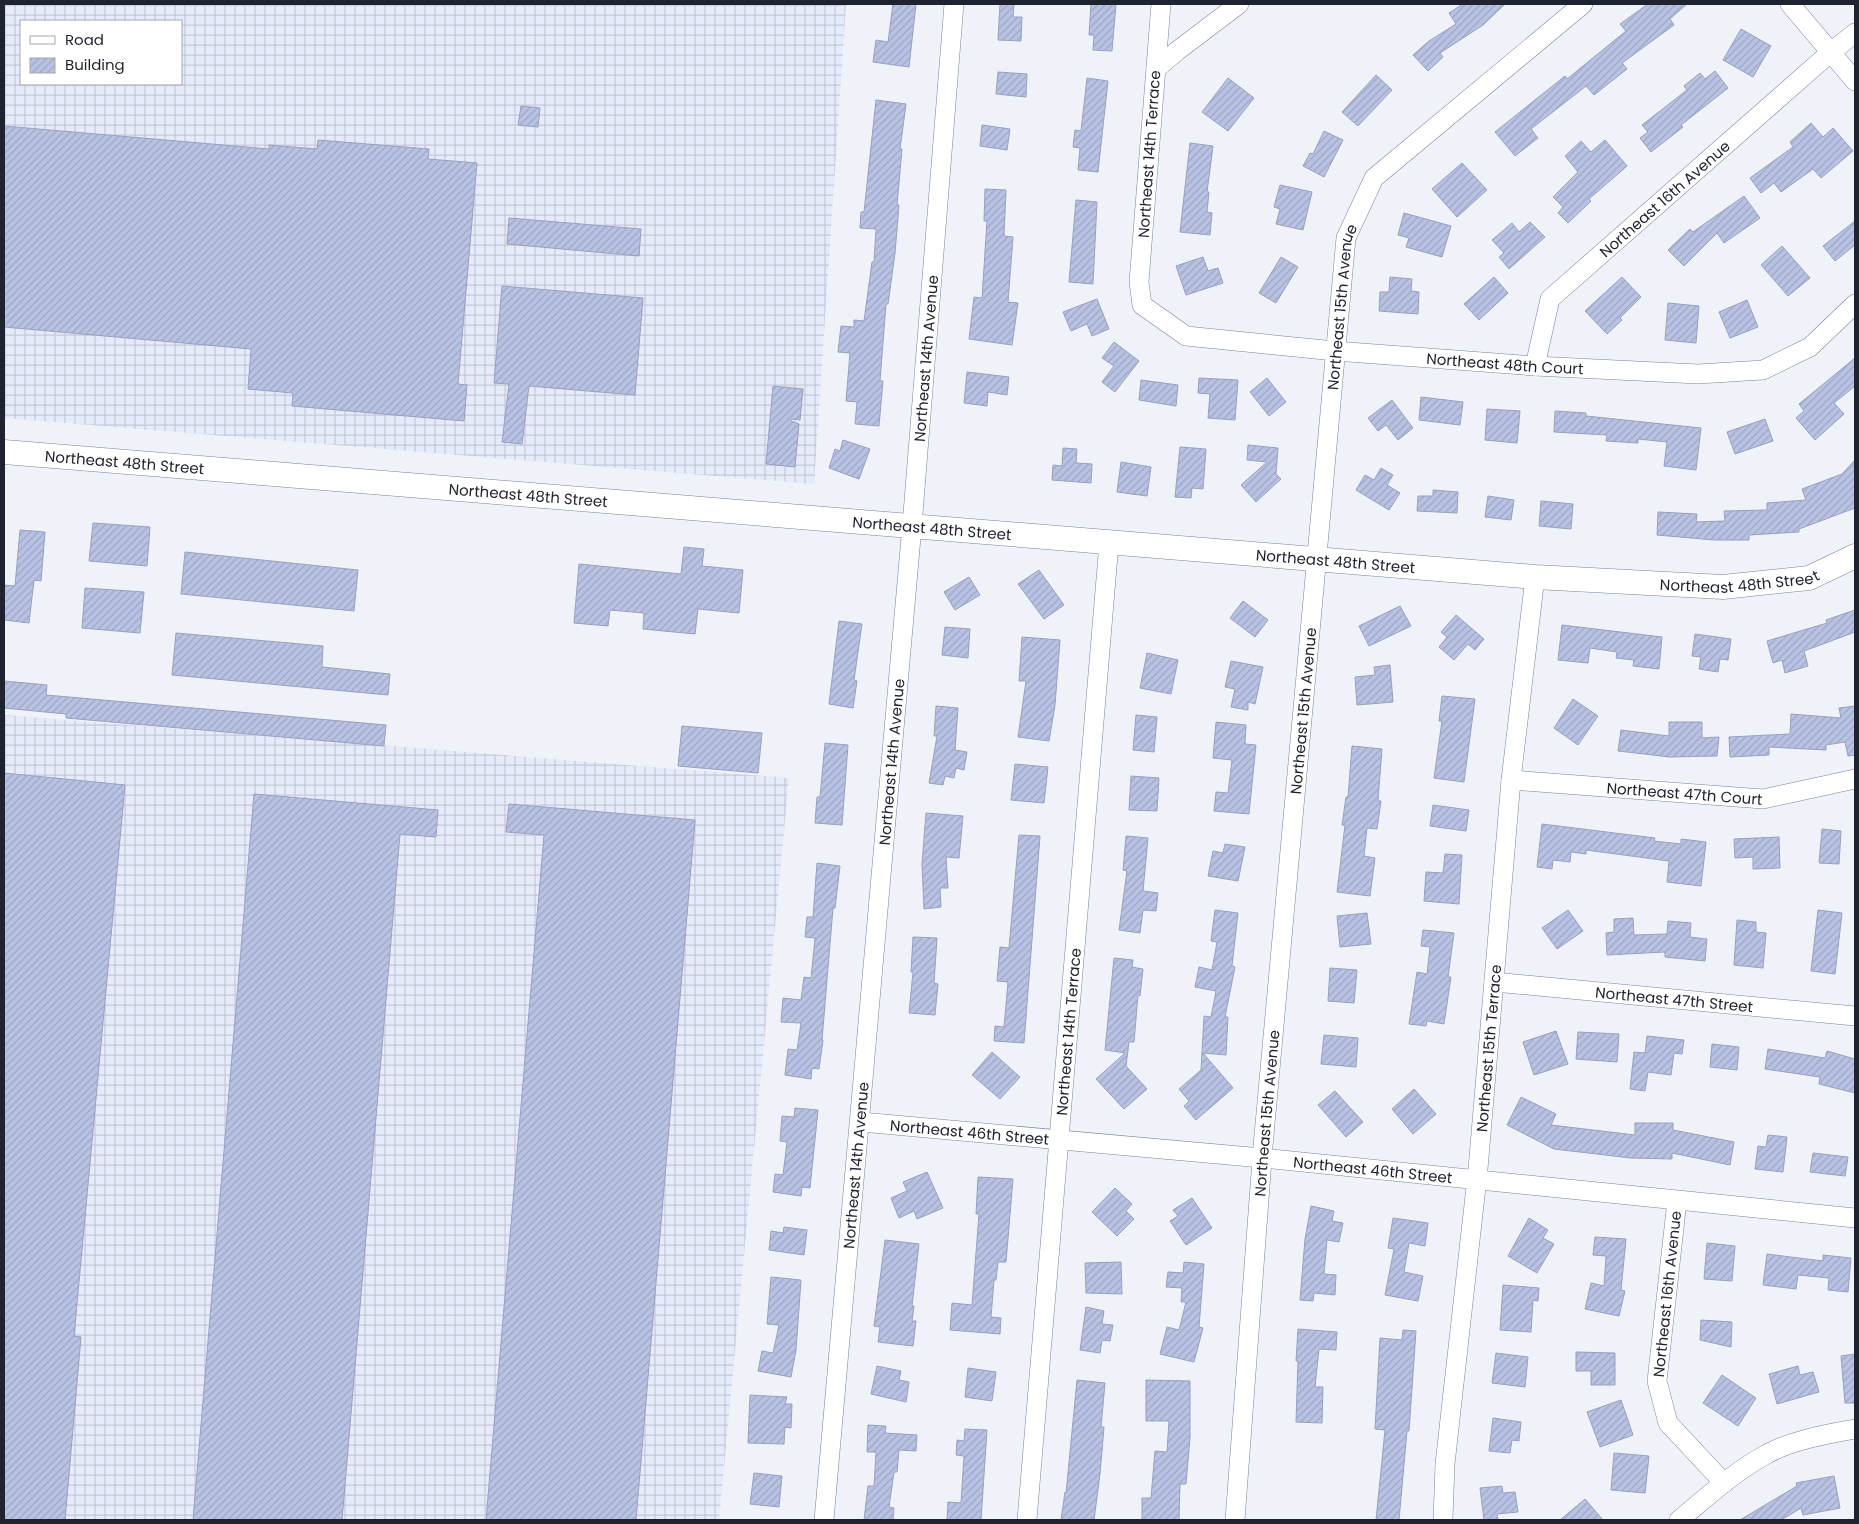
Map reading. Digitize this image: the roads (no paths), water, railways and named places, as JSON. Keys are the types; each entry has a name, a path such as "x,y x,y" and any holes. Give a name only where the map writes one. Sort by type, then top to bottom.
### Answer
{"street":[{"name":"Northeast 14th Avenue","path":"824,1520 861,1122 954,4"},
{"name":"Northeast 14th Terrace","path":"1142,305 1139,282 1161,4"},
{"path":"1156,69 1239,4"},
{"name":"Northeast 15th Avenue","path":"1235,1520 1262,1158 1315,559 1346,238 1374,178 1583,4"},
{"path":"1790,4 1855,80"},
{"name":"Northeast 16th Avenue","path":"1535,366 1550,299 1855,33"},
{"name":"Northeast 48th Court","path":"1142,305 1186,336 1335,351 1535,366 1698,374 1763,370 1810,347 1855,304"},
{"name":"Northeast 48th Street","path":"4,452 1535,577 1723,587 1809,578 1855,556"},
{"name":"Northeast 14th Terrace","path":"1027,1520 1109,543"},
{"name":"Northeast 15th Terrace","path":"1443,1520 1445,1464 1477,1179 1511,780 1535,577"},
{"name":"Northeast 47th Court","path":"1511,780 1764,799 1855,778"},
{"name":"Northeast 47th Street","path":"1494,982 1855,1016"},
{"name":"Northeast 46th Street","path":"861,1122 1262,1158 1855,1218"},
{"name":"Northeast 16th Avenue","path":"1677,1201 1656,1381 1668,1423 1724,1483"},
{"path":"1679,1520 1724,1483 1768,1453 1812,1438 1855,1429"}]}
